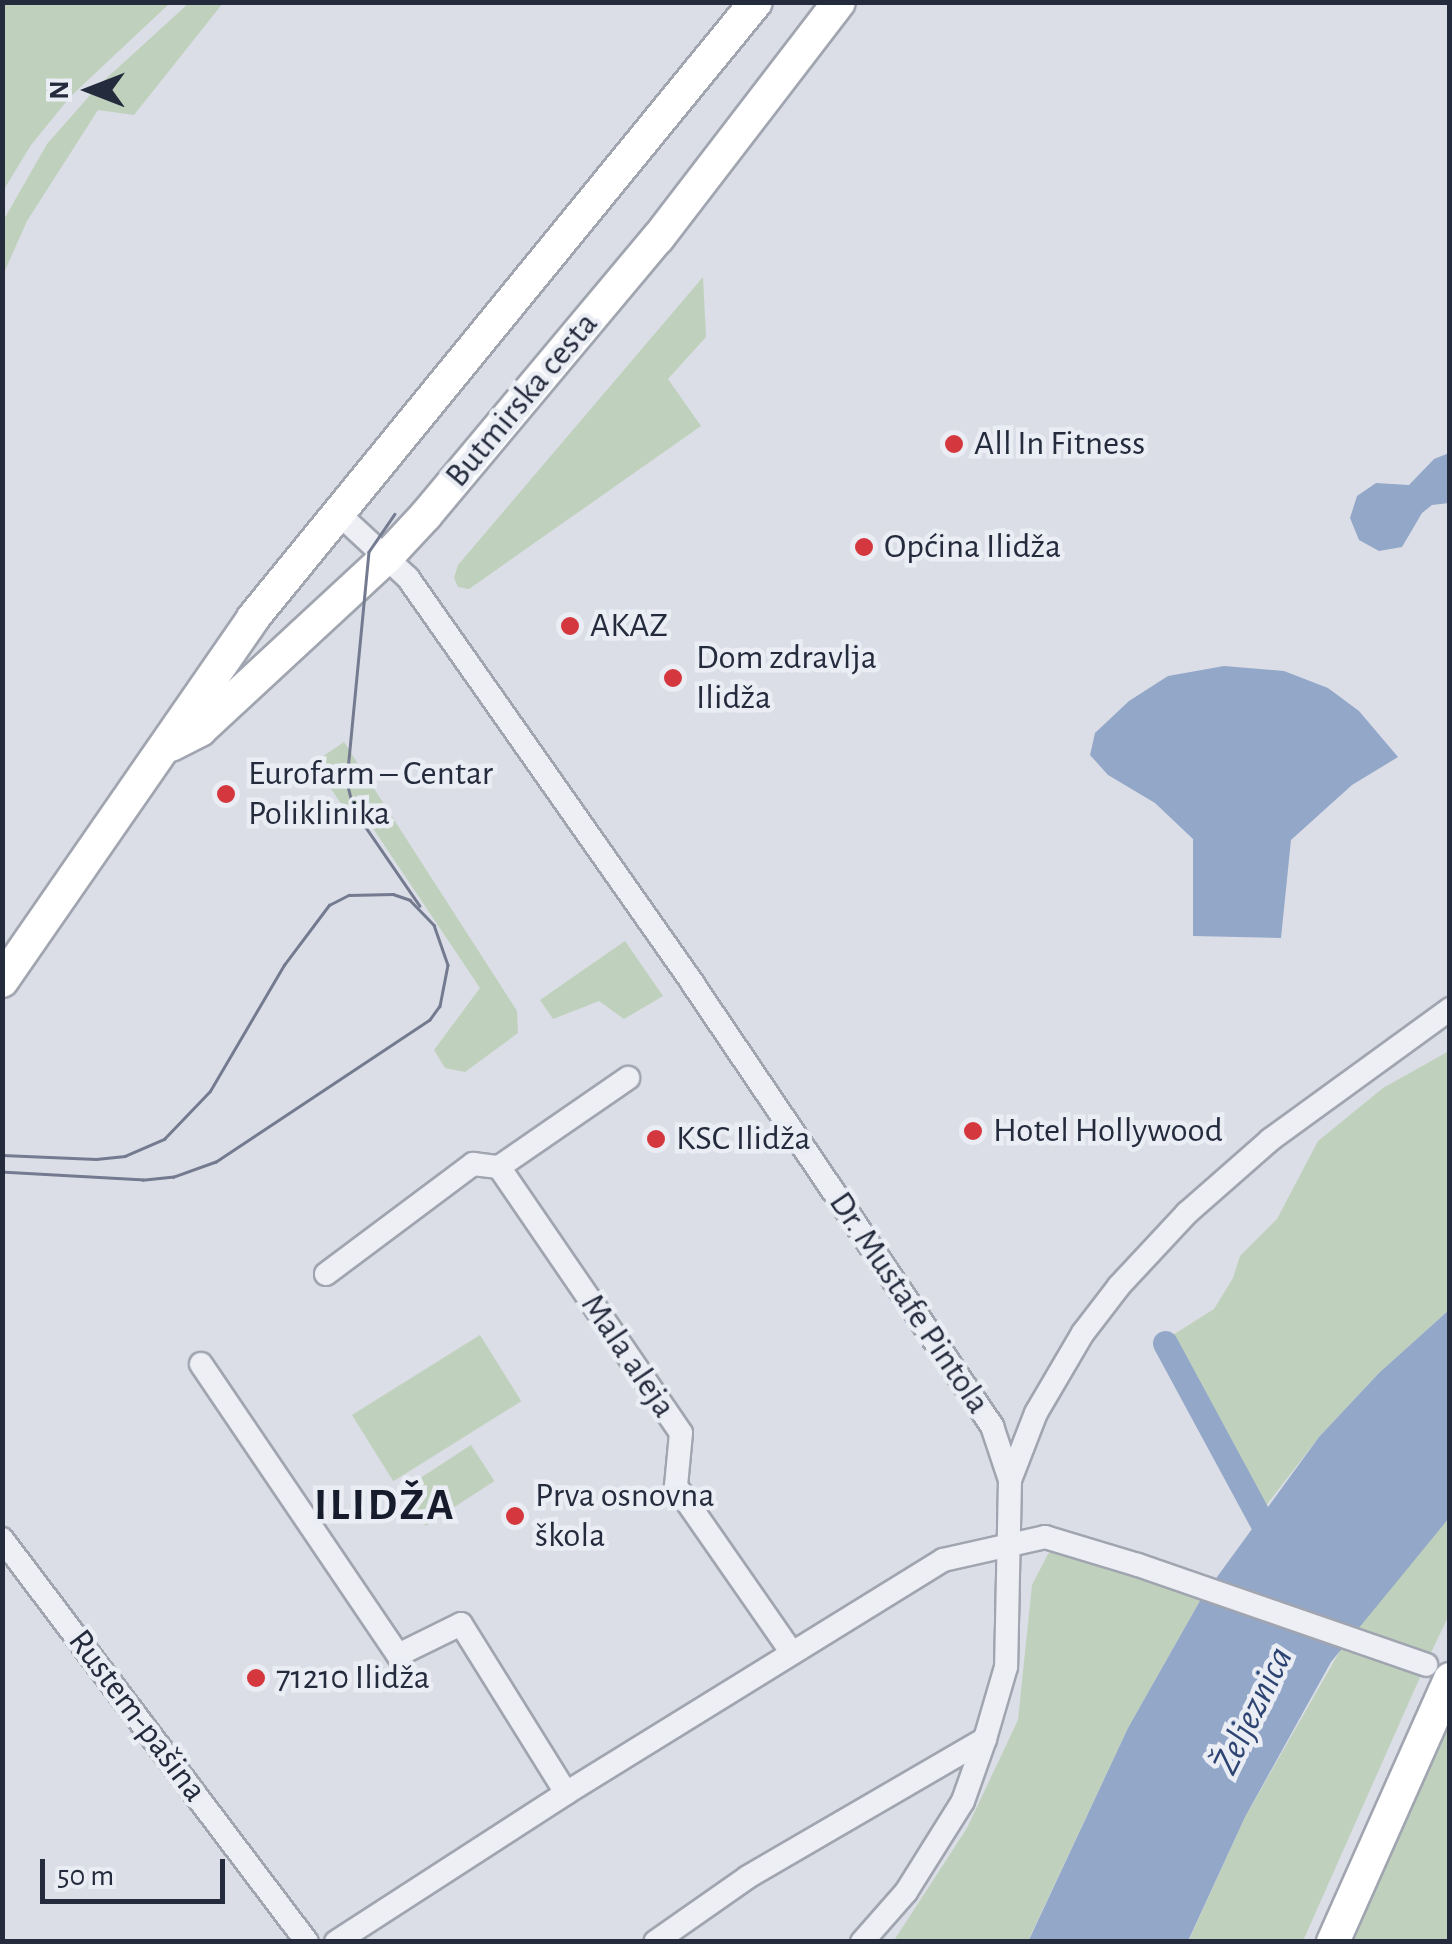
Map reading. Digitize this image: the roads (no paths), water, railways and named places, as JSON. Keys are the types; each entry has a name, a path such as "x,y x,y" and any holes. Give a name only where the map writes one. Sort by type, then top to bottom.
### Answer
{"main road":[{"name":"Butmirska cesta","path":"4,974 253,618 756,2"},
{"name":"Butmirska cesta","path":"158,752 200,730 387,557 658,238 840,2"},
{"path":"1333,1942 1438,1672"}],"street":[{"name":"Dr. Mustafe Pintola","path":"339,514 408,578 693,984 992,1426 1010,1480 1006,1667 963,1801 906,1892 862,1942"},
{"path":"1010,1480 1036,1413 1084,1333 1160,1242 1270,1140 1450,1009"},
{"path":"326,1274 473,1164 498,1167 628,1078"},
{"name":"Mala aleja","path":"498,1167 681,1433 676,1486 792,1653"},
{"path":"201,1364 398,1655 462,1624 566,1793"},
{"path":"336,1942 566,1793 944,1560 1045,1537 1165,1574 1438,1672"},
{"name":"Rustem-pašina","path":"2,1538 308,1942"},
{"path":"655,1942 748,1877 984,1739"}],"water":[{"path":"1449,453 1449,503 1432,505 1422,513 1402,547 1379,551 1359,540 1350,518 1357,496 1376,483 1409,485 1434,459"},
{"path":"1224,666 1284,671 1328,688 1359,711 1398,757 1352,785 1291,840 1281,938 1193,936 1193,839 1155,803 1108,775 1090,755 1095,733 1129,701 1168,676"},
{"name":"Željeznica","path":"1449,1310 1449,1518 1331,1662 1245,1817 1188,1941 1028,1942 1128,1728 1201,1599 1319,1437 1379,1373"}],"waterway":[{"path":"1165,1343 1274,1545"}],"tram line":[{"path":"395,514 369,552 347,782 354,810 420,906"},
{"path":"2,1155 96,1159 125,1156 164,1139 210,1091 284,965 329,905 349,895 393,894 410,900 434,925 448,965 440,1006 430,1020 216,1162 174,1177 143,1180 2,1172"}],"place":[{"name":"All In Fitness","path":"954,444"},
{"name":"Općina Ilidža","path":"864,547"},
{"name":"AKAZ","path":"570,626"},
{"name":"Dom zdravlja Ilidža","path":"673,678"},
{"name":"Eurofarm – Centar Poliklinika","path":"226,794"},
{"name":"Hotel Hollywood","path":"973,1131"},
{"name":"KSC Ilidža","path":"656,1139"},
{"name":"Prva osnovna škola","path":"515,1516"},
{"name":"71210 Ilidža","path":"256,1678"}],"district":[{"name":"ILIDŽA","path":"385,1506"}]}
